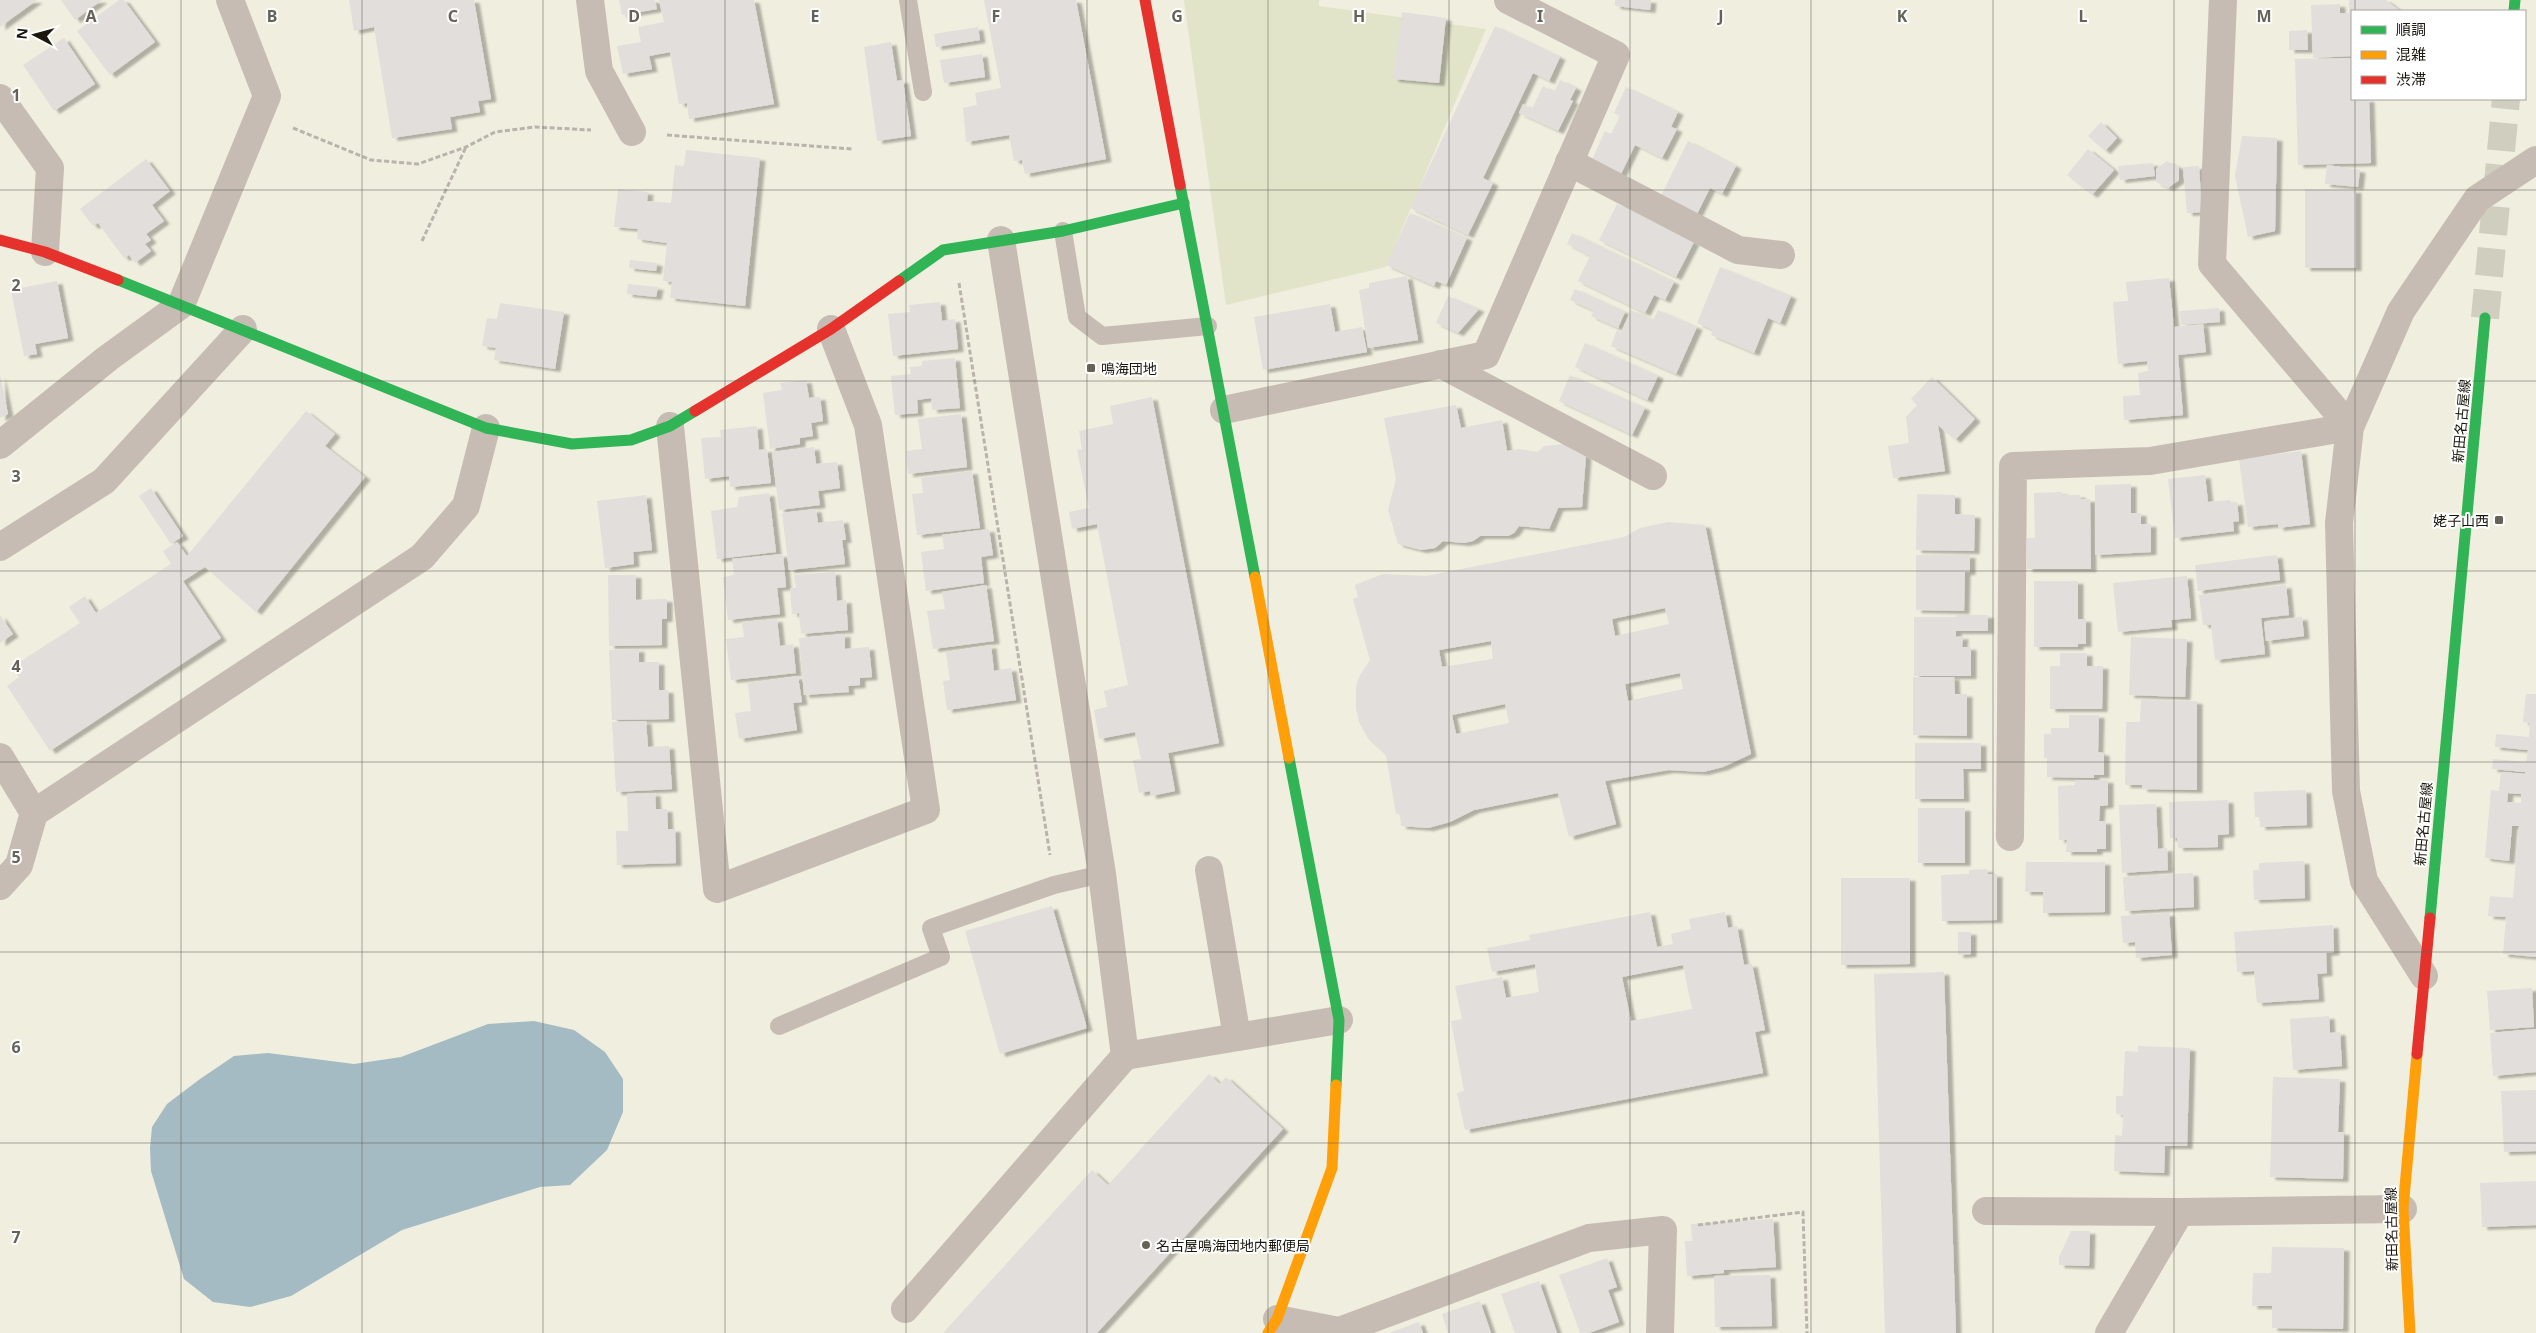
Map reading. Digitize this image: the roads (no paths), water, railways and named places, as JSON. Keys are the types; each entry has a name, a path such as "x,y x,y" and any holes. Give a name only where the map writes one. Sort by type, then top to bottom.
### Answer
{"street":[{"path":"0,445 108,358 181,304 267,96 230,0"},
{"path":"590,0 599,71 632,132"},
{"path":"1144,0 1208,326 1339,1020 1332,1168 1272,1326 1339,1331 1589,1238 1663,1230 1660,1333"},
{"path":"1224,410 1486,355 1616,55 1508,0"},
{"path":"2223,0 2212,264 2350,428"},
{"path":"0,98 50,168 45,252"},
{"path":"2424,976 2364,882 2346,791 2339,523 2350,428 2401,311 2477,199 2536,160"},
{"path":"1569,162 1738,250 1781,255"},
{"path":"0,240 45,252 181,304 486,428 572,444 631,440 670,426 831,329 943,250 1063,231 1184,203"},
{"path":"1002,240 1102,874 1125,1056"},
{"name":"新田名古屋線","path":"2410,1333 2403,1209 2485,318"},
{"path":"0,547 104,481 243,329"},
{"path":"670,426 717,889 926,810 868,425 831,329"},
{"path":"1441,364 1653,476"},
{"path":"0,886 19,865 34,813 422,557 466,506 486,428"},
{"path":"2010,837 2012,466 2150,461 2350,428"},
{"path":"0,757 34,813"},
{"path":"1209,870 1237,1037"},
{"path":"905,1310 1125,1056 1339,1020"},
{"path":"1986,1211 2180,1212 2403,1209"},
{"path":"2108,1333 2180,1212"}],"lane":[{"path":"908,0 923,92"},
{"path":"1063,231 1077,316 1102,336 1208,326"},
{"path":"779,1026 941,957 931,928 1054,885 1102,874"}],"water":[{"path":"534,1021 574,1030 605,1052 623,1079 623,1112 607,1150 570,1185 540,1187 402,1230 291,1296 250,1307 213,1302 184,1279 151,1171 150,1148 152,1127 167,1104 200,1079 234,1056 268,1053 354,1064 401,1057 488,1024"}],"tunnel":[{"path":"2485,318 2506,100"}],"place":[{"name":"鳴海団地","path":"1091,368"},
{"name":"姥子山西","path":"2499,520"},
{"name":"名古屋鳴海団地内郵便局","path":"1146,1245"}]}
